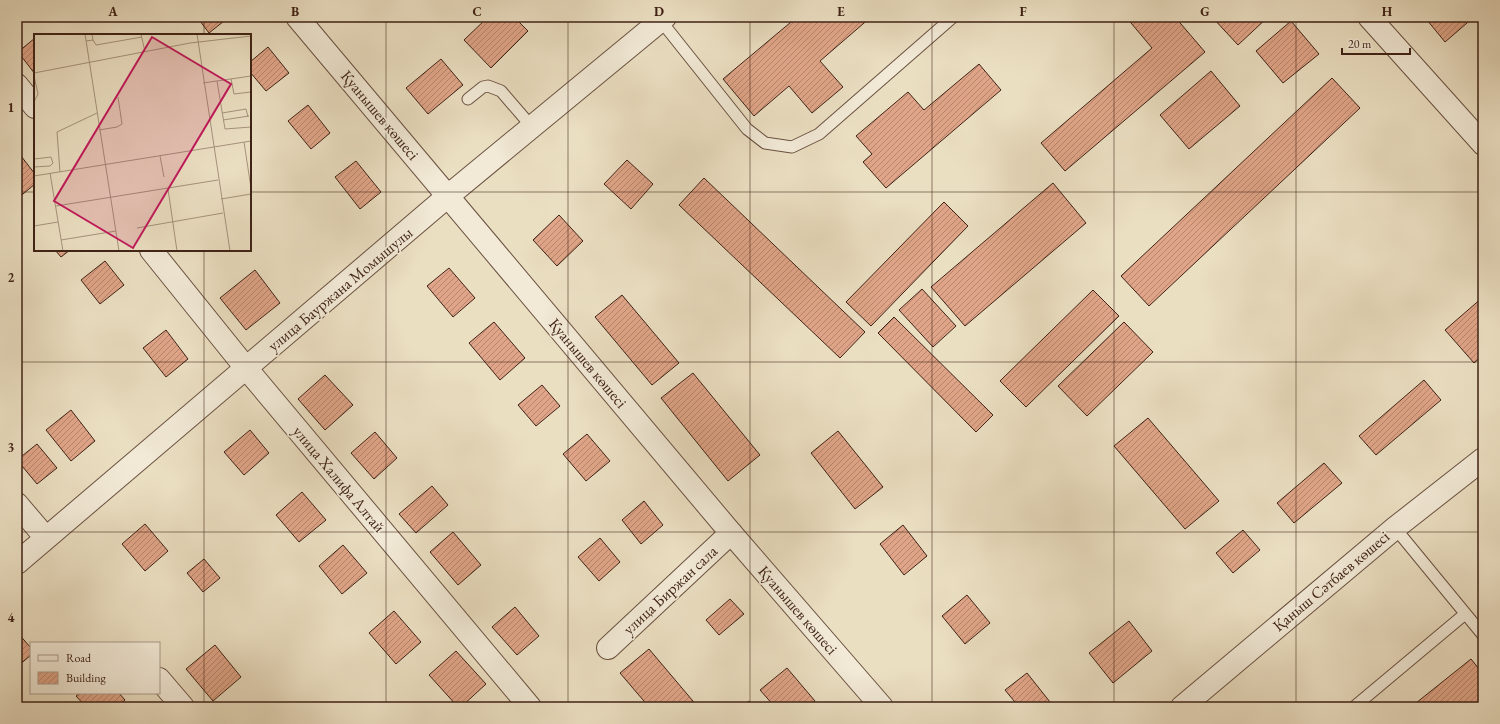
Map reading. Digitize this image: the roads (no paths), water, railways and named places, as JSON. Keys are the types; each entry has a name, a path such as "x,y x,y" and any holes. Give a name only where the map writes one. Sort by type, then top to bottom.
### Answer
{"street":[{"name":"Қуанышев көшесі","path":"297,17 732,533 882,707"},
{"path":"1369,17 1483,144"},
{"name":"улица Бауржана Момышулы","path":"17,563 448,196 663,19"},
{"path":"17,85 34,106"},
{"name":"улица Халифа Алтай","path":"152,251 246,368 530,707"},
{"name":"Қаныш Сәтбаев көшесі","path":"1182,707 1395,528 1483,459"},
{"path":"17,504 46,538"},
{"name":"улица Биржан сала","path":"608,648 732,533"},
{"path":"160,679 183,707"}],"lane":[{"path":"663,19 747,129 765,143 792,147 819,134 953,17"},
{"path":"468,99 483,87 495,88 500,91 532,127"},
{"path":"1395,528 1483,635"},
{"path":"1354,707 1465,614"}]}
